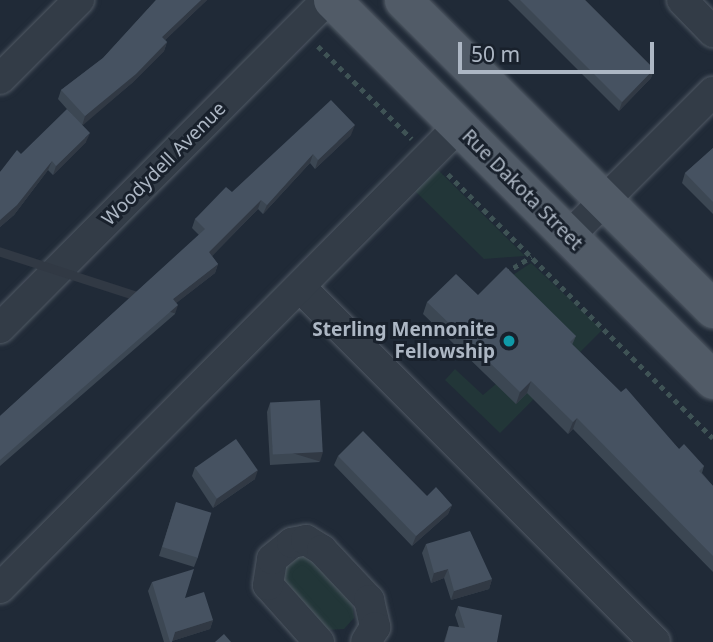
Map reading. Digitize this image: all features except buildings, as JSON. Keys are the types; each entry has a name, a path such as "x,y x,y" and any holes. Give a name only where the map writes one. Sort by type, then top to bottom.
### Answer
{"main road":[{"name":"Rue Dakota Street","path":"330,0 713,380"},
{"path":"403,0 713,309"}],"street":[{"path":"0,79 79,0"},
{"name":"Woodydell Avenue","path":"0,328 330,0"},
{"path":"682,0 713,32"},
{"path":"569,236 713,92"},
{"path":"0,588 458,127"},
{"path":"300,286 655,642"},
{"path":"319,642 268,585 272,559 292,543 306,540 322,550 369,600 375,628 366,642"}],"path":[{"path":"301,26 713,438"},
{"path":"498,280 531,257"}],"green space":[{"path":"433,165 525,256 484,259 411,187"},
{"path":"531,263 602,330 500,433 445,380 455,369 483,395 496,384 504,281"},
{"path":"295,553 312,558 352,599 354,618 344,629 328,630 281,587 278,567"}],"place":[{"name":"Sterling Mennonite Fellowship","path":"509,341"}]}
